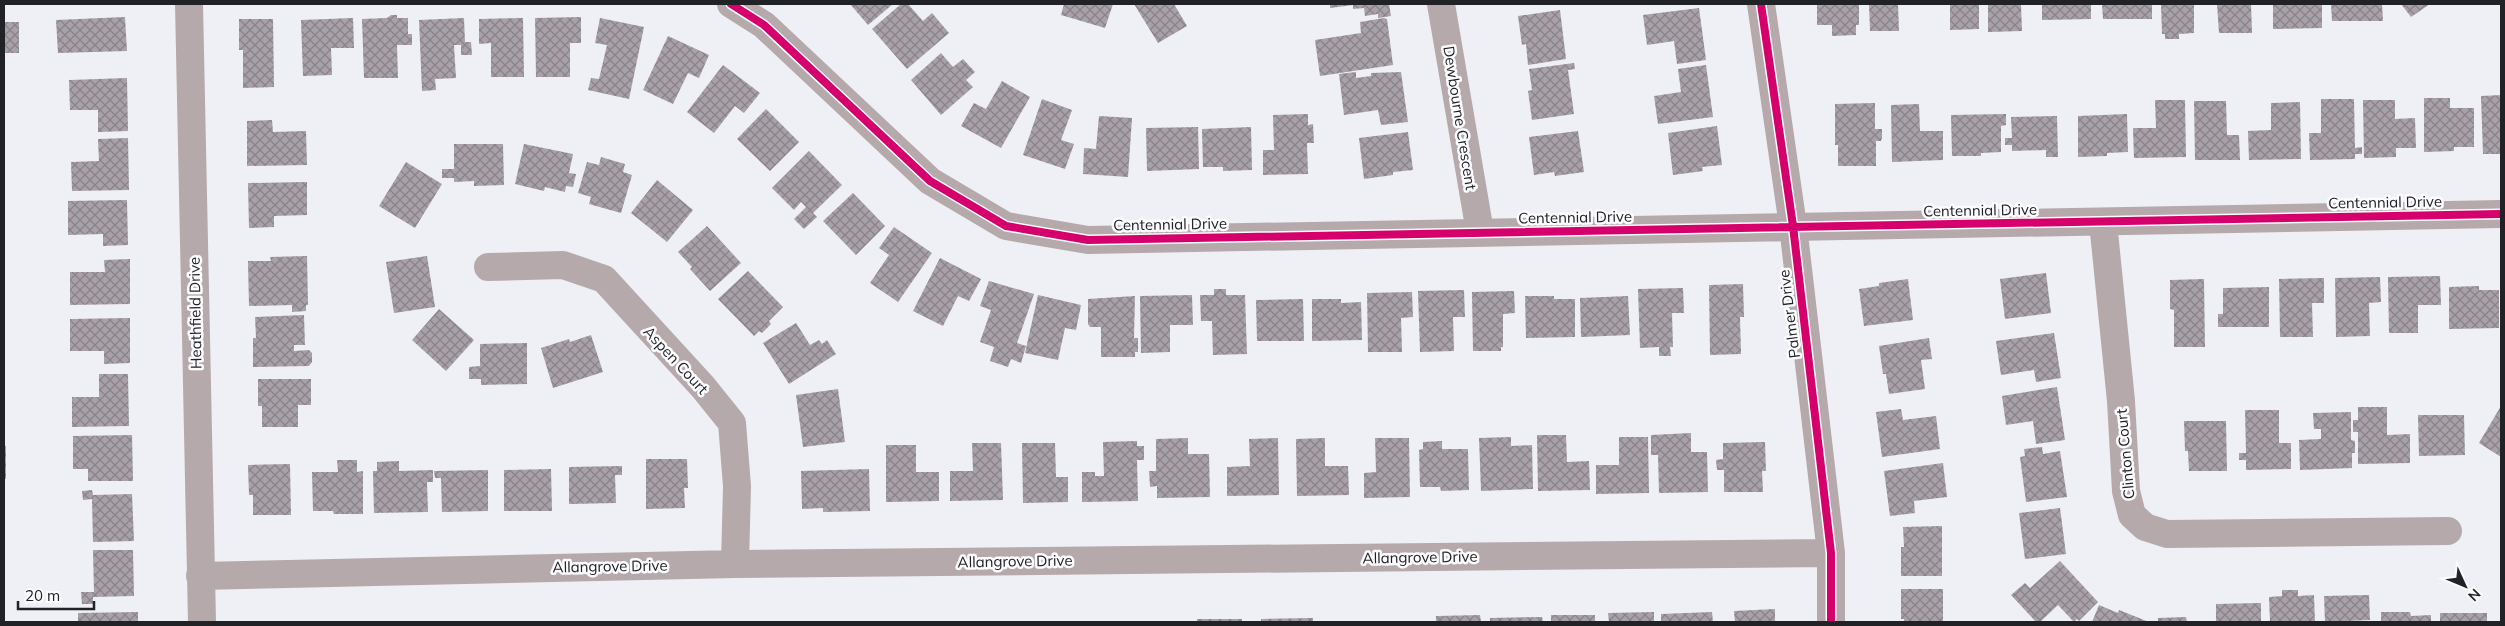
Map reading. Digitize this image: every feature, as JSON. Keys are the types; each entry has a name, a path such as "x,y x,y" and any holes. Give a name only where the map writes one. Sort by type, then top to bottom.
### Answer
{"street":[{"name":"Heathfield Drive","path":"189,4 202,622"},
{"name":"Centennial Drive","path":"731,4 764,25 930,181 1006,226 1088,240 2501,214"},
{"name":"Dewbourne Crescent","path":"1441,4 1480,232"},
{"name":"Palmer Drive","path":"1761,4 1793,226 1831,553 1831,622"},
{"name":"Clinton Court","path":"2103,222 2121,401 2126,490 2132,515 2145,527 2167,534 2448,531"},
{"name":"Aspen Court","path":"488,267 563,266 604,280 703,387 732,423 737,486 735,564"},
{"name":"Allangrove Drive","path":"200,576 735,564 1831,553"}],"building":[{"path":"850,4 893,4 868,25"},
{"path":"901,4 908,4 923,21 932,13 949,33 907,69 872,29"},
{"path":"1064,4 1113,4 1105,28 1061,15"},
{"path":"1134,4 1174,4 1187,26 1158,43"},
{"path":"1330,4 1389,4 1391,16 1378,18 1378,14 1365,16 1364,8 1353,9 1353,5 1330,8"},
{"path":"1817,4 1859,4 1859,25 1856,25 1856,35 1832,36 1832,25 1817,25"},
{"path":"1869,4 1898,4 1899,31 1870,31"},
{"path":"1950,4 1979,4 1979,29 1950,30"},
{"path":"1988,4 2021,4 2022,31 1988,32"},
{"path":"2042,4 2091,4 2091,19 2042,20"},
{"path":"2102,4 2152,4 2152,19 2103,19"},
{"path":"2161,4 2194,4 2194,33 2179,34 2179,39 2165,39 2165,34 2162,34"},
{"path":"2217,4 2251,4 2252,33 2219,33"},
{"path":"2273,4 2322,4 2322,28 2273,29"},
{"path":"2331,4 2382,4 2383,21 2332,21"},
{"path":"2401,4 2430,4 2411,17"},
{"path":"1699,8 1706,60 1677,64 1674,41 1647,45 1643,15"},
{"path":"1560,10 1566,59 1528,65 1526,44 1522,45 1518,16"},
{"path":"391,15 397,15 397,18 408,18 408,34 412,34 412,45 397,45 398,78 364,78 362,19 387,18"},
{"path":"125,17 127,51 58,53 56,20"},
{"path":"581,17 581,43 570,43 570,77 536,77 535,18"},
{"path":"353,18 354,48 331,48 332,75 303,76 301,20"},
{"path":"464,18 465,42 471,42 472,55 461,55 461,45 454,45 456,78 435,79 436,90 422,91 419,20"},
{"path":"523,18 524,77 491,77 491,43 479,44 479,19"},
{"path":"600,18 644,27 629,99 588,90 591,78 599,79 607,45 595,43"},
{"path":"239,19 273,19 274,87 243,88 243,50 239,50"},
{"path":"1387,19 1393,65 1320,76 1315,40 1361,33 1360,22"},
{"path":"4,22 19,22 19,53 4,53"},
{"path":"668,36 709,55 699,78 688,73 673,104 643,90"},
{"path":"941,53 953,67 963,59 975,72 966,80 973,87 941,115 911,80"},
{"path":"1574,63 1575,69 1568,70 1574,114 1532,120 1528,91 1532,90 1529,69"},
{"path":"723,65 760,93 744,113 735,106 714,133 687,112"},
{"path":"1706,65 1713,117 1658,124 1654,96 1681,92 1678,69"},
{"path":"1356,72 1356,78 1371,76 1371,73 1401,72 1408,122 1381,125 1378,110 1344,115 1339,74"},
{"path":"127,78 128,131 98,132 98,110 70,110 69,80"},
{"path":"1002,81 1030,97 1001,148 961,126 974,103 986,109"},
{"path":"2501,95 2501,154 2483,154 2481,96"},
{"path":"2424,98 2450,98 2450,108 2474,108 2474,147 2454,147 2454,151 2424,152"},
{"path":"1042,99 1072,110 1061,140 1074,144 1065,169 1023,155"},
{"path":"2321,99 2354,99 2355,148 2362,147 2362,154 2355,154 2355,159 2310,160 2309,133 2321,133"},
{"path":"2155,100 2185,100 2186,157 2134,158 2133,128 2156,128"},
{"path":"2363,100 2395,100 2395,119 2415,118 2416,148 2396,148 2396,157 2364,158"},
{"path":"2194,101 2226,101 2227,135 2239,135 2240,160 2195,160"},
{"path":"2300,102 2301,159 2249,160 2248,131 2271,130 2271,103"},
{"path":"1875,103 1875,129 1882,129 1881,141 1876,141 1876,166 1838,166 1838,145 1835,145 1835,104"},
{"path":"1919,104 1920,131 1943,131 1943,160 1892,162 1891,105"},
{"path":"766,109 799,142 770,171 737,139"},
{"path":"1308,114 1308,125 1313,124 1314,143 1307,143 1308,174 1263,175 1263,150 1274,150 1273,115"},
{"path":"2006,114 2006,125 2001,126 2001,152 1981,153 1981,156 1952,156 1951,115"},
{"path":"2127,114 2128,152 2107,153 2107,156 2078,157 2078,116"},
{"path":"1099,116 1132,118 1128,177 1083,174 1084,148 1096,149"},
{"path":"2057,116 2058,157 2046,157 2046,150 2012,151 2012,145 2005,145 2005,138 2012,138 2011,117"},
{"path":"272,120 273,132 306,131 307,165 247,166 247,121"},
{"path":"1717,126 1722,165 1702,167 1703,171 1673,175 1668,133"},
{"path":"1198,127 1199,169 1147,171 1146,128"},
{"path":"1251,127 1252,170 1223,171 1223,167 1203,167 1202,129"},
{"path":"1578,131 1584,172 1555,176 1554,172 1534,175 1529,137"},
{"path":"1408,132 1413,170 1393,172 1393,175 1364,179 1359,138"},
{"path":"128,138 129,190 72,191 71,162 99,161 98,139"},
{"path":"454,144 503,144 504,185 474,186 474,181 454,182 454,178 442,178 442,169 454,169"},
{"path":"524,144 573,154 569,173 576,174 573,187 566,186 565,192 545,187 544,191 515,184"},
{"path":"809,151 842,185 813,213 817,217 804,229 794,219 806,207 801,202 794,210 772,188"},
{"path":"601,157 625,164 623,172 632,175 621,213 589,204 591,197 578,193 587,162 599,165"},
{"path":"406,162 442,184 415,228 379,206"},
{"path":"657,180 693,210 667,242 631,213"},
{"path":"307,182 307,215 274,216 274,227 249,228 248,183"},
{"path":"853,193 885,226 856,255 823,221"},
{"path":"127,200 128,245 103,246 103,234 68,235 68,201"},
{"path":"707,226 741,263 710,291 690,269 692,267 678,252"},
{"path":"894,227 932,253 898,302 870,283 889,255 879,248"},
{"path":"307,256 308,305 306,305 306,311 292,312 292,305 249,306 248,261 271,261 270,257"},
{"path":"427,256 435,307 394,313 386,262"},
{"path":"940,258 981,279 969,301 958,296 943,326 913,311"},
{"path":"130,259 130,304 70,305 70,272 105,272 104,260"},
{"path":"748,271 783,307 769,321 771,324 762,333 759,331 754,336 718,299"},
{"path":"2046,273 2051,313 2005,319 2000,279"},
{"path":"2440,276 2441,305 2418,305 2418,333 2389,333 2388,277"},
{"path":"2380,277 2381,302 2369,303 2370,336 2336,337 2335,278"},
{"path":"2324,278 2324,303 2312,303 2313,337 2280,337 2279,279"},
{"path":"1908,279 1913,320 1864,326 1859,289 1879,286 1879,283"},
{"path":"2204,279 2205,347 2174,347 2174,310 2170,309 2170,280"},
{"path":"989,281 1034,294 1017,343 1026,346 1021,363 1011,359 1008,367 990,361 994,347 980,342 991,310 980,306"},
{"path":"1743,284 1744,317 1740,317 1741,354 1710,355 1709,285"},
{"path":"2479,286 2479,290 2499,290 2499,328 2449,329 2449,287"},
{"path":"2269,287 2269,327 2218,327 2218,314 2223,314 2223,288"},
{"path":"1683,288 1684,313 1672,313 1673,347 1670,347 1671,356 1659,356 1659,347 1640,348 1638,289"},
{"path":"1214,289 1226,289 1226,295 1245,295 1247,354 1213,355 1212,321 1201,321 1200,295 1214,295"},
{"path":"1464,290 1465,317 1453,317 1454,351 1420,352 1418,291"},
{"path":"1514,291 1515,313 1503,314 1503,347 1501,347 1501,351 1473,351 1472,292"},
{"path":"1412,292 1413,317 1401,318 1402,352 1368,352 1367,293"},
{"path":"1038,295 1081,305 1076,330 1065,328 1058,360 1025,353"},
{"path":"1192,295 1193,325 1170,325 1170,352 1141,353 1140,296"},
{"path":"1135,296 1134,338 1138,338 1138,352 1135,352 1135,357 1101,357 1101,327 1090,327 1088,324 1088,299"},
{"path":"1525,296 1554,296 1554,299 1575,299 1575,337 1526,338"},
{"path":"1628,296 1630,335 1581,337 1580,298"},
{"path":"1303,299 1304,341 1257,341 1256,300"},
{"path":"1312,299 1341,299 1341,303 1361,302 1362,340 1312,341"},
{"path":"439,309 474,340 446,371 412,340"},
{"path":"304,315 305,345 294,345 294,351 309,350 312,353 312,362 309,366 253,367 253,338 256,338 255,317"},
{"path":"130,318 130,363 104,364 104,351 70,351 70,319"},
{"path":"796,323 810,345 819,340 822,344 827,340 836,354 789,384 763,343"},
{"path":"2054,333 2061,378 2036,382 2034,370 2001,375 1996,341"},
{"path":"591,335 603,372 553,388 541,348 569,339 570,342"},
{"path":"1929,338 1932,359 1921,360 1925,389 1889,394 1886,374 1883,374 1879,346"},
{"path":"527,343 527,384 481,385 481,379 469,379 469,367 480,366 480,344"},
{"path":"99,374 128,374 129,426 72,427 72,397 99,397"},
{"path":"258,379 311,379 311,405 298,405 298,427 262,427 262,406 258,406"},
{"path":"2057,387 2065,440 2036,444 2033,421 2006,425 2002,396"},
{"path":"838,389 845,442 803,447 796,395"},
{"path":"2501,406 2501,457 2479,443"},
{"path":"2358,407 2387,407 2387,435 2410,434 2410,463 2358,464 2358,432 2353,432 2353,420 2358,420"},
{"path":"1901,409 1903,420 1936,416 1940,449 1882,457 1876,412"},
{"path":"2245,410 2279,410 2279,443 2291,443 2291,469 2246,470 2246,460 2239,460 2239,453 2246,453"},
{"path":"2351,412 2351,440 2355,441 2355,453 2352,453 2352,468 2300,470 2299,440 2321,439 2321,429 2314,429 2313,413"},
{"path":"2418,415 2464,415 2465,455 2419,456"},
{"path":"2184,421 2226,421 2227,471 2189,471 2188,451 2185,451"},
{"path":"1691,433 1691,452 1707,452 1708,492 1659,493 1658,455 1651,455 1651,435"},
{"path":"132,435 133,481 88,481 88,469 73,469 73,436"},
{"path":"1537,435 1566,435 1567,462 1589,461 1590,490 1538,491"},
{"path":"1511,437 1511,446 1532,445 1533,489 1481,491 1479,438"},
{"path":"1619,437 1648,437 1649,493 1596,494 1596,465 1619,465"},
{"path":"1188,438 1188,454 1209,454 1210,497 1157,498 1157,486 1150,487 1149,471 1156,471 1156,439"},
{"path":"1278,438 1279,495 1227,496 1227,467 1250,466 1249,439"},
{"path":"1325,438 1325,466 1348,466 1349,495 1297,496 1296,439"},
{"path":"1375,438 1409,438 1410,497 1364,498 1364,473 1376,472"},
{"path":"1137,441 1137,446 1144,446 1144,460 1137,460 1138,501 1082,502 1082,472 1095,472 1095,476 1104,476 1103,442"},
{"path":"1442,441 1442,449 1468,449 1469,490 1441,491 1440,487 1420,487 1419,450 1423,449 1423,442"},
{"path":"1765,442 1766,471 1762,471 1763,492 1724,492 1724,470 1717,470 1716,460 1723,459 1723,443"},
{"path":"972,443 1001,443 1003,500 950,501 950,471 973,471"},
{"path":"1022,443 1055,443 1056,477 1068,477 1068,502 1023,503"},
{"path":"886,445 916,445 916,472 939,472 939,501 886,502"},
{"path":"4,446 6,446 6,479 4,479"},
{"path":"2042,447 2043,454 2060,451 2067,497 2026,502 2020,457 2025,456 2024,449"},
{"path":"646,459 687,459 688,488 684,488 685,508 646,509"},
{"path":"337,460 357,460 357,472 363,471 363,514 334,514 333,511 313,511 312,472 338,472"},
{"path":"399,461 399,471 433,470 433,482 427,482 428,512 374,513 373,471 377,471 377,462"},
{"path":"1943,463 1947,497 1914,501 1915,513 1890,516 1884,471"},
{"path":"290,464 291,515 253,515 253,495 249,495 248,465"},
{"path":"622,466 622,475 615,475 616,503 569,504 569,467"},
{"path":"551,469 552,511 504,511 504,470"},
{"path":"869,469 870,511 823,512 823,508 802,509 801,471"},
{"path":"488,470 488,511 442,512 441,478 435,478 434,471"},
{"path":"92,490 93,495 132,494 134,541 93,542 92,499 83,500 82,491"},
{"path":"2060,508 2066,554 2025,559 2019,513"},
{"path":"1942,526 1942,576 1901,576 1901,547 1904,547 1903,527"},
{"path":"93,550 133,550 134,596 93,597 93,604 82,604 81,592 94,592"},
{"path":"2060,561 2098,602 2079,621 2077,619 2074,622 2058,605 2040,622 2036,622 2011,595 2025,583 2030,588"},
{"path":"1901,589 1943,589 1943,622 1904,622 1904,619 1901,619"},
{"path":"2282,590 2298,590 2298,596 2314,595 2315,622 2270,622 2269,597 2282,596"},
{"path":"2369,595 2370,620 2325,622 2324,596"},
{"path":"2261,603 2261,622 2216,622 2216,604"},
{"path":"2099,605 2118,613 2119,610 2149,622 2092,622"},
{"path":"1775,609 1775,622 1735,622 1734,611"},
{"path":"138,612 138,622 78,622 78,613"},
{"path":"1654,612 1654,622 1609,622 1608,613"},
{"path":"1712,612 1713,622 1661,622 1661,614"},
{"path":"2381,612 2410,612 2411,616 2431,615 2431,622 2381,622"},
{"path":"2440,613 2487,613 2487,622 2440,622"},
{"path":"1480,615 1481,622 1436,622 1436,616"},
{"path":"1551,615 1595,615 1595,622 1551,622"},
{"path":"1542,617 1543,622 1490,622 1490,618"},
{"path":"2186,617 2187,622 2158,622 2158,618"},
{"path":"1313,618 1313,622 1261,622 1261,619"},
{"path":"1197,619 1242,619 1242,622 1197,622"}],"cycle path":[{"path":"731,4 764,25 930,181 1006,226 1088,240 2501,214"},
{"path":"1761,4 1793,226 1831,553 1831,622"}]}
